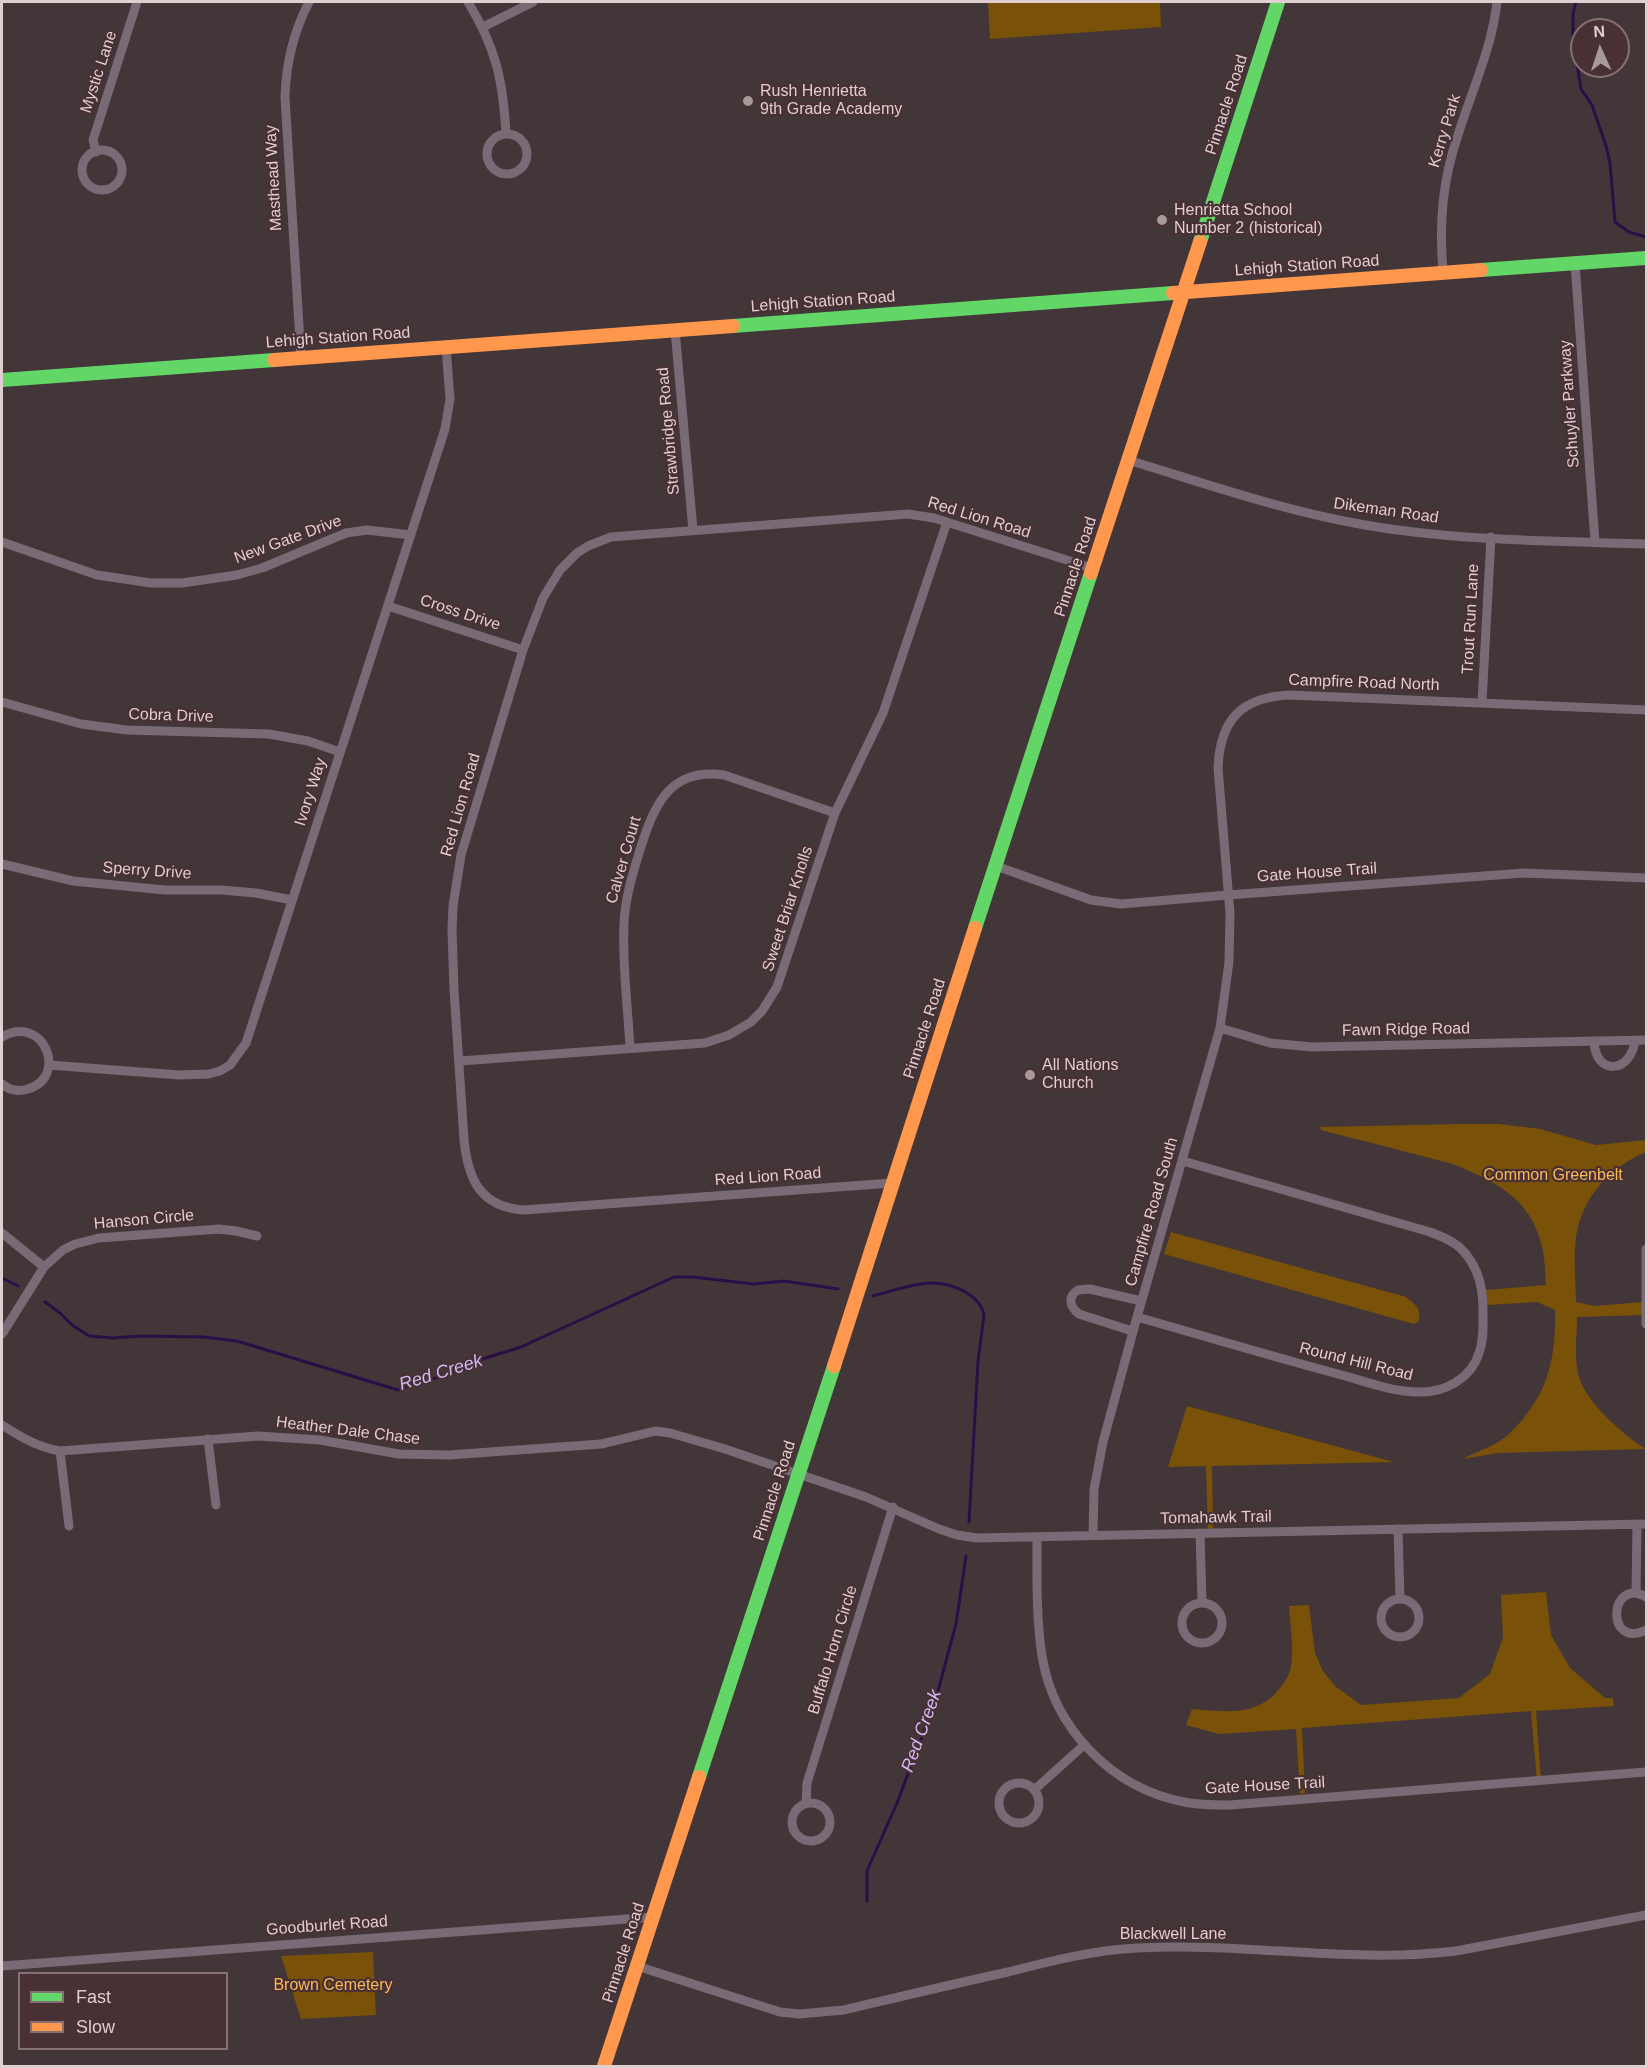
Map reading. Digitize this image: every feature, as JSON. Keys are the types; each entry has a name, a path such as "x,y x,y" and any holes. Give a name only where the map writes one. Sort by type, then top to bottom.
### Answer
{"main road":[{"name":"Pinnacle Road","path":"604,2067 1278,2"},
{"name":"Lehigh Station Road","path":"2,380 1647,258"}],"street":[{"name":"Mystic Lane","path":"96,152 93,140 137,2"},
{"name":"Masthead Way","path":"301,358 285,97 286,69 291,45 298,22 309,2"},
{"path":"468,2 483,27 500,73 506,134"},
{"path":"483,27 533,2"},
{"name":"Kerry Park","path":"1443,272 1441,227 1445,183 1458,134 1488,49 1497,2"},
{"path":"506,134 512,134 523,141 527,153 524,165 508,174 495,169 488,158 489,145 493,139 506,134"},
{"name":"Mystic Lane","path":"96,152 109,152 120,160 122,174 120,180 110,189 97,190 84,178 83,165 86,159 96,152"},
{"name":"Schuyler Parkway","path":"1575,263 1595,542"},
{"name":"Strawbridge Road","path":"675,330 693,530"},
{"name":"Ivory Way","path":"49,1065 195,1075 220,1071 230,1065 246,1043 448,417 450,381 446,347"},
{"name":"Dikeman Road","path":"1128,460 1244,496 1324,517 1409,531 1647,544"},
{"name":"Red Lion Road","path":"892,1183 524,1210 504,1207 480,1191 469,1169 465,1140 452,959 453,906 461,855 523,650 543,598 554,578 582,550 611,537 896,514 921,515 1092,568"},
{"name":"Sweet Briar Knolls","path":"460,1061 705,1043 740,1030 762,1011 771,1000 782,974 835,813 883,713 947,522"},
{"name":"New Gate Drive","path":"2,542 97,575 151,583 182,583 237,575 262,568 346,533 374,530 411,535"},
{"name":"Trout Run Lane","path":"1482,702 1491,537"},
{"name":"Cross Drive","path":"388,606 523,650"},
{"name":"Campfire Road North","path":"1228,895 1218,768 1219,751 1227,724 1243,708 1254,701 1270,696 1290,695 1647,710"},
{"name":"Cobra Drive","path":"2,702 81,724 127,730 269,734 308,741 340,752"},
{"name":"Calver Court","path":"630,1048 623,927 625,905 649,823 664,795 686,778 711,773 835,813"},
{"name":"Sperry Drive","path":"2,864 73,880 165,890 244,892 292,900"},
{"name":"Gate House Trail","path":"996,866 1073,894 1106,903 1141,904 1228,895 1524,873 1647,878"},
{"name":"Campfire Road South","path":"1093,1536 1097,1467 1132,1331 1220,1028 1229,962 1228,895"},
{"name":"Fawn Ridge Road","path":"1220,1028 1270,1042 1312,1047 1647,1040"},
{"path":"2,1037 11,1032 31,1033 39,1038 49,1055 46,1075 32,1088 13,1090 2,1084"},
{"path":"1594,1041 1597,1059 1604,1064 1615,1066 1625,1063 1631,1057 1635,1040"},
{"name":"Round Hill Road","path":"1137,1317 1402,1391 1442,1389 1455,1383 1475,1364 1480,1352 1483,1319 1480,1278 1465,1253 1456,1245 1430,1232 1183,1161"},
{"name":"Hanson Circle","path":"2,1331 44,1267 63,1250 88,1239 219,1229 257,1236"},
{"path":"2,1233 44,1267"},
{"path":"1647,1249 1647,1324"},
{"path":"1132,1331 1079,1314 1071,1304 1071,1297 1078,1290 1090,1288 1141,1301"},
{"name":"Heather Dale Chase","path":"2,1425 25,1440 44,1448 60,1451 258,1436 294,1437 399,1454 449,1455 601,1444 656,1431 694,1440 798,1474"},
{"path":"208,1439 216,1505"},
{"path":"60,1451 69,1526"},
{"name":"Tomahawk Trail","path":"798,1474 893,1507 939,1529 966,1537 1642,1524"},
{"name":"Buffalo Horn Circle","path":"806,1803 807,1783 893,1507"},
{"path":"1636,1593 1642,1524"},
{"path":"1398,1529 1400,1599"},
{"path":"1200,1533 1202,1602"},
{"name":"Gate House Trail","path":"1037,1537 1038,1609 1042,1658 1059,1707 1083,1746 1116,1773 1143,1788 1174,1800 1206,1805 1230,1805 1647,1772"},
{"path":"1647,1597 1636,1593 1629,1594 1619,1602 1616,1615 1621,1627 1633,1633 1647,1630"},
{"path":"1400,1599 1412,1603 1419,1613 1419,1619 1415,1631 1398,1638 1386,1632 1380,1620 1383,1608 1394,1600 1400,1599"},
{"path":"1202,1602 1215,1606 1222,1617 1222,1624 1217,1636 1212,1640 1199,1643 1187,1637 1182,1618 1189,1606 1202,1602"},
{"path":"1034,1790 1083,1746"},
{"path":"1022,1784 1034,1790 1039,1802 1032,1819 1014,1823 1003,1816 999,1803 1000,1797 1009,1786 1022,1784"},
{"name":"Buffalo Horn Circle","path":"806,1803 819,1804 831,1820 828,1833 818,1840 806,1841 800,1838 793,1828 793,1816 796,1810 806,1803"},
{"name":"Blackwell Lane","path":"637,1966 761,2007 790,2013 822,2013 1114,1949 1162,1947 1386,1956 1427,1955 1647,1915"},
{"name":"Goodburlet Road","path":"2,1966 654,1917"}],"green space":[{"path":"988,2 1160,2 1161,27 990,39"},
{"name":"Common Greenbelt","path":"1499,1124 1540,1129 1596,1145 1646,1140 1646,1152 1621,1166 1591,1196 1579,1222 1575,1261 1576,1302 1594,1306 1643,1302 1644,1315 1577,1317 1576,1352 1578,1373 1588,1394 1616,1426 1646,1449 1497,1453 1463,1459 1493,1445 1509,1434 1532,1406 1547,1378 1554,1346 1555,1310 1537,1302 1487,1305 1486,1290 1546,1285 1543,1253 1535,1227 1519,1202 1496,1184 1468,1170 1453,1164 1321,1130 1320,1127"},
{"path":"1171,1232 1406,1297 1417,1308 1418,1322 1414,1324 1164,1254"},
{"path":"1187,1406 1394,1462 1212,1466 1213,1530 1208,1530 1206,1466 1168,1467"},
{"path":"1546,1592 1551,1635 1570,1668 1605,1698 1613,1698 1614,1706 1536,1711 1541,1781 1537,1781 1531,1711 1302,1728 1305,1793 1300,1794 1296,1729 1219,1734 1186,1725 1192,1709 1236,1711 1246,1709 1266,1701 1282,1686 1290,1671 1291,1663 1289,1606 1309,1605 1315,1653 1323,1671 1335,1686 1361,1705 1459,1698 1490,1674 1503,1638 1501,1595"},
{"name":"Brown Cemetery","path":"373,1952 376,2015 301,2019 281,1956"}],"waterway":[{"path":"1576,2 1573,14 1573,39 1581,89 1592,105 1606,146 1610,163 1615,222 1629,232 1646,237"},
{"name":"Red Creek","path":"45,1302 89,1336 203,1337 237,1341 398,1390 429,1379 444,1377 460,1366 521,1347 674,1277 754,1284 784,1281 838,1289"},
{"name":"Red Creek","path":"2,1278 18,1286"},
{"name":"Red Creek","path":"873,1296 901,1288 938,1283 955,1287 970,1295 977,1301 984,1315 978,1361 969,1522"},
{"name":"Red Creek","path":"867,1901 867,1871 897,1803 935,1702 956,1624 966,1556"}],"traffic: fast":[{"path":"1200,242 1278,2"},
{"path":"1481,270 1646,258"},
{"path":"733,326 1173,293"},
{"path":"2,380 274,360"},
{"path":"975,928 1091,573"},
{"path":"699,1777 834,1366"}],"traffic: slow":[{"path":"1091,573 1200,242"},
{"path":"1173,293 1481,270"},
{"path":"274,360 733,326"},
{"path":"834,1366 975,928"},
{"path":"604,2066 699,1777"}],"place":[{"name":"Rush Henrietta 9th Grade Academy","path":"748,101"},
{"name":"Henrietta School Number 2 (historical)","path":"1162,220"},
{"name":"All Nations Church","path":"1030,1075"}]}
